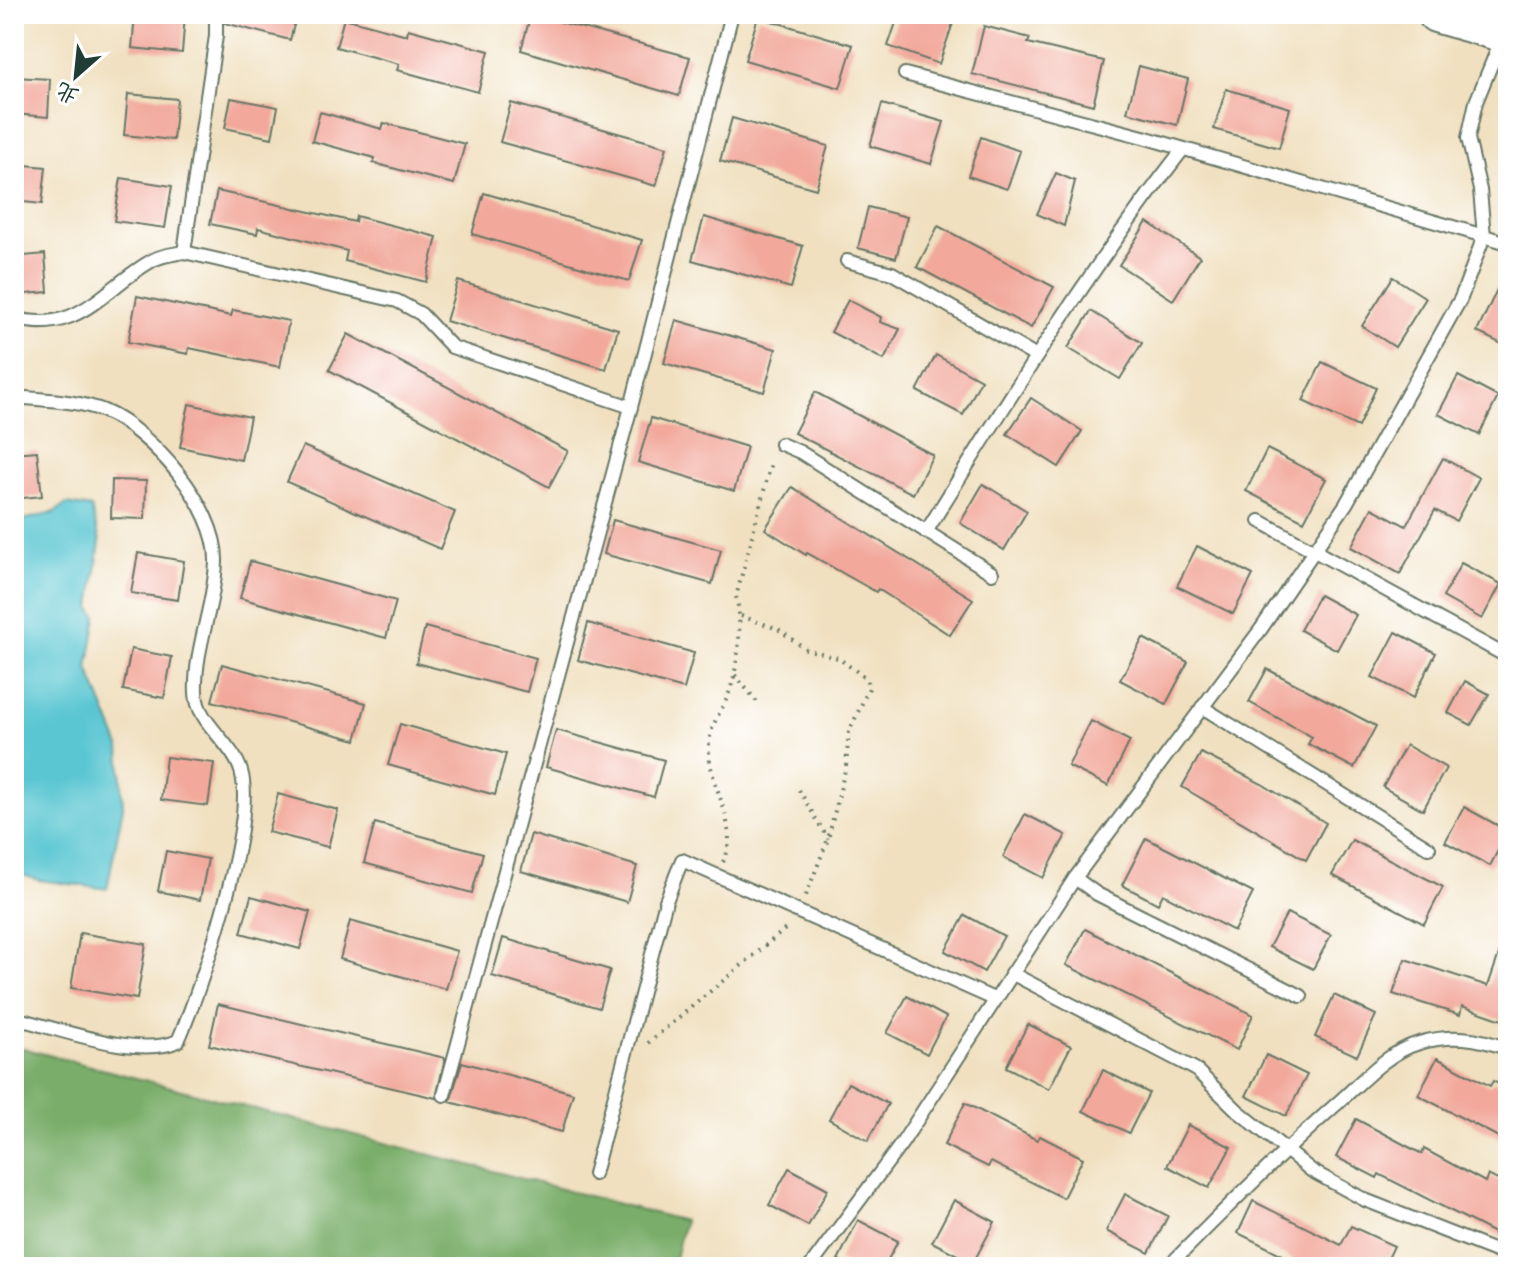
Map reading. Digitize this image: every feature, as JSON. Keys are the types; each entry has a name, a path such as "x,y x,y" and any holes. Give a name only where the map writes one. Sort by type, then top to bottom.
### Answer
{"main road":[{"path":"1436,14 1507,31"}],"lane":[{"path":"184,252 216,36 216,14"},
{"path":"444,1095 631,407 732,14"},
{"path":"810,1267 902,1143 1075,878 1202,707 1346,504 1461,298 1484,236 1480,190 1468,138 1476,102 1507,31"},
{"path":"905,74 1183,149 1508,243"},
{"path":"926,532 1035,356 1139,205 1183,149"},
{"path":"14,318 34,324 62,321 106,297 134,272 157,258 184,252 397,301 421,314 452,347 631,407"},
{"path":"847,261 892,273 1035,356"},
{"path":"14,397 101,409 129,424 174,467 200,506 213,539 216,560 196,695 206,720 228,746 242,772 241,826 224,908 178,1041 163,1047 132,1046 14,1018"},
{"path":"781,444 800,452 992,573"},
{"path":"1260,521 1508,657"},
{"path":"1202,707 1429,848"},
{"path":"594,1174 666,901 682,860 994,999"},
{"path":"1075,878 1097,894 1301,996"},
{"path":"1011,973 1195,1069 1238,1111 1312,1171 1365,1200 1508,1256"},
{"path":"1168,1267 1286,1150 1385,1061 1416,1044 1456,1036 1482,1039 1508,1049"}],"path":[{"path":"717,875 729,852 729,826 715,789 709,751 712,724 728,696 735,675 741,616 736,597 772,458 781,444"},
{"path":"622,1066 788,927 800,911 828,839 846,766 849,732 869,688 866,678 838,658 806,649 778,629 741,616"},
{"path":"735,675 758,703"},
{"path":"799,790 828,839"}],"green space":[{"path":"14,1046 684,1221 673,1267 14,1267"}],"water":[{"path":"67,504 91,508 100,541 91,608 97,617 88,668 120,747 123,807 107,889 38,880 14,872 14,522 53,513"}],"building":[{"path":"135,14 185,14 182,53 132,48"},
{"path":"225,14 297,14 290,40 225,23"},
{"path":"531,14 690,57 679,96 521,50"},
{"path":"899,14 937,14 954,20 939,64 888,46"},
{"path":"758,17 853,45 840,88 745,60"},
{"path":"344,18 407,35 408,29 489,51 478,92 397,70 399,64 336,47"},
{"path":"984,26 1030,38 1028,43 1104,61 1093,105 972,74"},
{"path":"1139,66 1188,79 1177,125 1127,112"},
{"path":"14,77 50,79 48,117 14,114"},
{"path":"1226,89 1290,108 1279,148 1214,129"},
{"path":"128,94 177,99 173,140 124,135"},
{"path":"231,98 278,107 272,138 225,128"},
{"path":"511,103 667,147 656,186 500,142"},
{"path":"882,104 944,122 931,164 870,146"},
{"path":"320,112 382,129 384,123 465,144 454,184 373,163 375,158 312,141"},
{"path":"732,118 828,146 816,189 720,161"},
{"path":"981,137 1020,151 1007,189 968,176"},
{"path":"14,164 46,167 42,204 14,201"},
{"path":"1056,173 1075,181 1064,226 1037,214"},
{"path":"121,178 172,186 165,228 114,221"},
{"path":"217,191 355,222 356,216 437,237 426,282 345,261 347,251 258,228 257,234 210,224"},
{"path":"484,193 642,240 629,281 472,234"},
{"path":"868,207 907,217 896,258 858,248"},
{"path":"704,217 803,246 791,288 692,260"},
{"path":"1147,222 1200,257 1173,300 1119,265"},
{"path":"938,226 1054,287 1031,328 917,267"},
{"path":"45,254 48,292 14,295 14,257"},
{"path":"1508,266 1508,347 1477,332"},
{"path":"1393,277 1426,298 1395,347 1362,326"},
{"path":"458,281 618,329 606,369 446,321"},
{"path":"137,296 231,316 233,310 289,321 280,367 189,348 188,354 128,342"},
{"path":"848,300 881,317 880,322 900,329 884,360 831,332"},
{"path":"1091,311 1142,343 1120,379 1068,348"},
{"path":"676,320 776,349 764,392 664,363"},
{"path":"348,334 568,451 549,487 329,370"},
{"path":"936,355 981,380 963,415 917,391"},
{"path":"1322,362 1376,388 1358,427 1303,401"},
{"path":"1458,376 1498,397 1479,435 1438,414"},
{"path":"815,392 933,455 913,494 794,433"},
{"path":"1031,398 1082,431 1059,467 1007,434"},
{"path":"189,404 250,417 241,460 180,447"},
{"path":"651,418 747,447 734,491 638,462"},
{"path":"303,446 455,512 440,549 287,482"},
{"path":"1267,449 1326,479 1304,521 1246,491"},
{"path":"37,451 42,496 14,499 14,453"},
{"path":"1443,458 1479,478 1456,521 1435,510 1400,574 1351,547 1372,508 1406,526"},
{"path":"112,480 146,481 145,519 111,518"},
{"path":"983,484 1027,511 1004,550 960,523"},
{"path":"792,487 973,599 950,635 878,589 876,592 806,555 765,529"},
{"path":"613,520 721,550 712,584 604,554"},
{"path":"1197,546 1253,575 1233,614 1177,586"},
{"path":"138,553 184,561 178,600 131,593"},
{"path":"250,561 396,601 386,638 240,598"},
{"path":"1461,563 1501,584 1482,619 1443,597"},
{"path":"1319,595 1356,615 1337,650 1300,630"},
{"path":"588,623 694,653 684,689 578,660"},
{"path":"425,627 536,658 527,692 416,663"},
{"path":"1396,632 1436,653 1413,698 1372,677"},
{"path":"1143,638 1188,662 1166,704 1120,680"},
{"path":"131,649 172,657 164,698 123,690"},
{"path":"222,664 366,703 356,740 212,701"},
{"path":"1267,669 1376,726 1354,768 1308,744 1312,737 1249,702"},
{"path":"1465,681 1489,694 1471,725 1448,713"},
{"path":"1091,721 1130,741 1108,786 1068,766"},
{"path":"400,724 506,754 495,795 388,765"},
{"path":"556,730 664,760 654,797 546,767"},
{"path":"1406,745 1446,768 1423,810 1383,787"},
{"path":"1201,753 1262,784 1326,823 1306,860 1182,787"},
{"path":"166,757 214,763 208,806 161,800"},
{"path":"278,794 338,810 328,847 268,832"},
{"path":"1464,807 1508,831 1490,866 1445,842"},
{"path":"1025,814 1066,835 1043,878 1003,857"},
{"path":"375,823 483,853 472,893 364,863"},
{"path":"531,834 637,866 627,902 521,871"},
{"path":"1146,838 1253,893 1234,931 1163,894 1158,904 1122,885"},
{"path":"1352,840 1443,887 1424,924 1332,875"},
{"path":"166,851 208,859 200,900 158,891"},
{"path":"251,896 310,912 300,949 241,933"},
{"path":"1287,913 1331,935 1313,969 1269,947"},
{"path":"965,915 1004,936 984,972 945,951"},
{"path":"350,921 457,951 446,989 340,959"},
{"path":"1085,929 1253,1015 1237,1050 1066,965"},
{"path":"80,933 146,944 137,999 71,988"},
{"path":"1505,936 1508,937 1508,1022 1462,1006 1460,1015 1393,994 1405,959 1488,986"},
{"path":"503,938 610,970 599,1008 492,976"},
{"path":"1334,995 1376,1015 1357,1056 1315,1037"},
{"path":"907,996 946,1017 927,1054 887,1033"},
{"path":"218,1004 445,1058 436,1098 209,1045"},
{"path":"1028,1024 1071,1046 1049,1089 1006,1067"},
{"path":"1266,1055 1307,1075 1286,1116 1246,1096"},
{"path":"1437,1058 1490,1086 1493,1081 1508,1089 1508,1142 1418,1095"},
{"path":"462,1062 573,1093 562,1132 450,1102"},
{"path":"1103,1070 1149,1093 1129,1133 1083,1111"},
{"path":"848,1083 888,1104 868,1141 829,1119"},
{"path":"965,1103 1037,1140 1040,1136 1083,1158 1063,1198 991,1162 988,1167 944,1145"},
{"path":"1356,1119 1422,1154 1424,1149 1485,1182 1488,1175 1508,1185 1508,1240 1379,1174 1377,1178 1336,1157"},
{"path":"1188,1125 1231,1147 1209,1188 1167,1166"},
{"path":"789,1168 828,1189 808,1226 769,1205"},
{"path":"1125,1194 1168,1216 1149,1253 1106,1231"},
{"path":"954,1200 995,1222 973,1263 932,1242"},
{"path":"1253,1201 1341,1245 1351,1226 1394,1246 1384,1267 1307,1267 1238,1233"},
{"path":"858,1220 898,1241 884,1267 853,1267 838,1260"}]}
